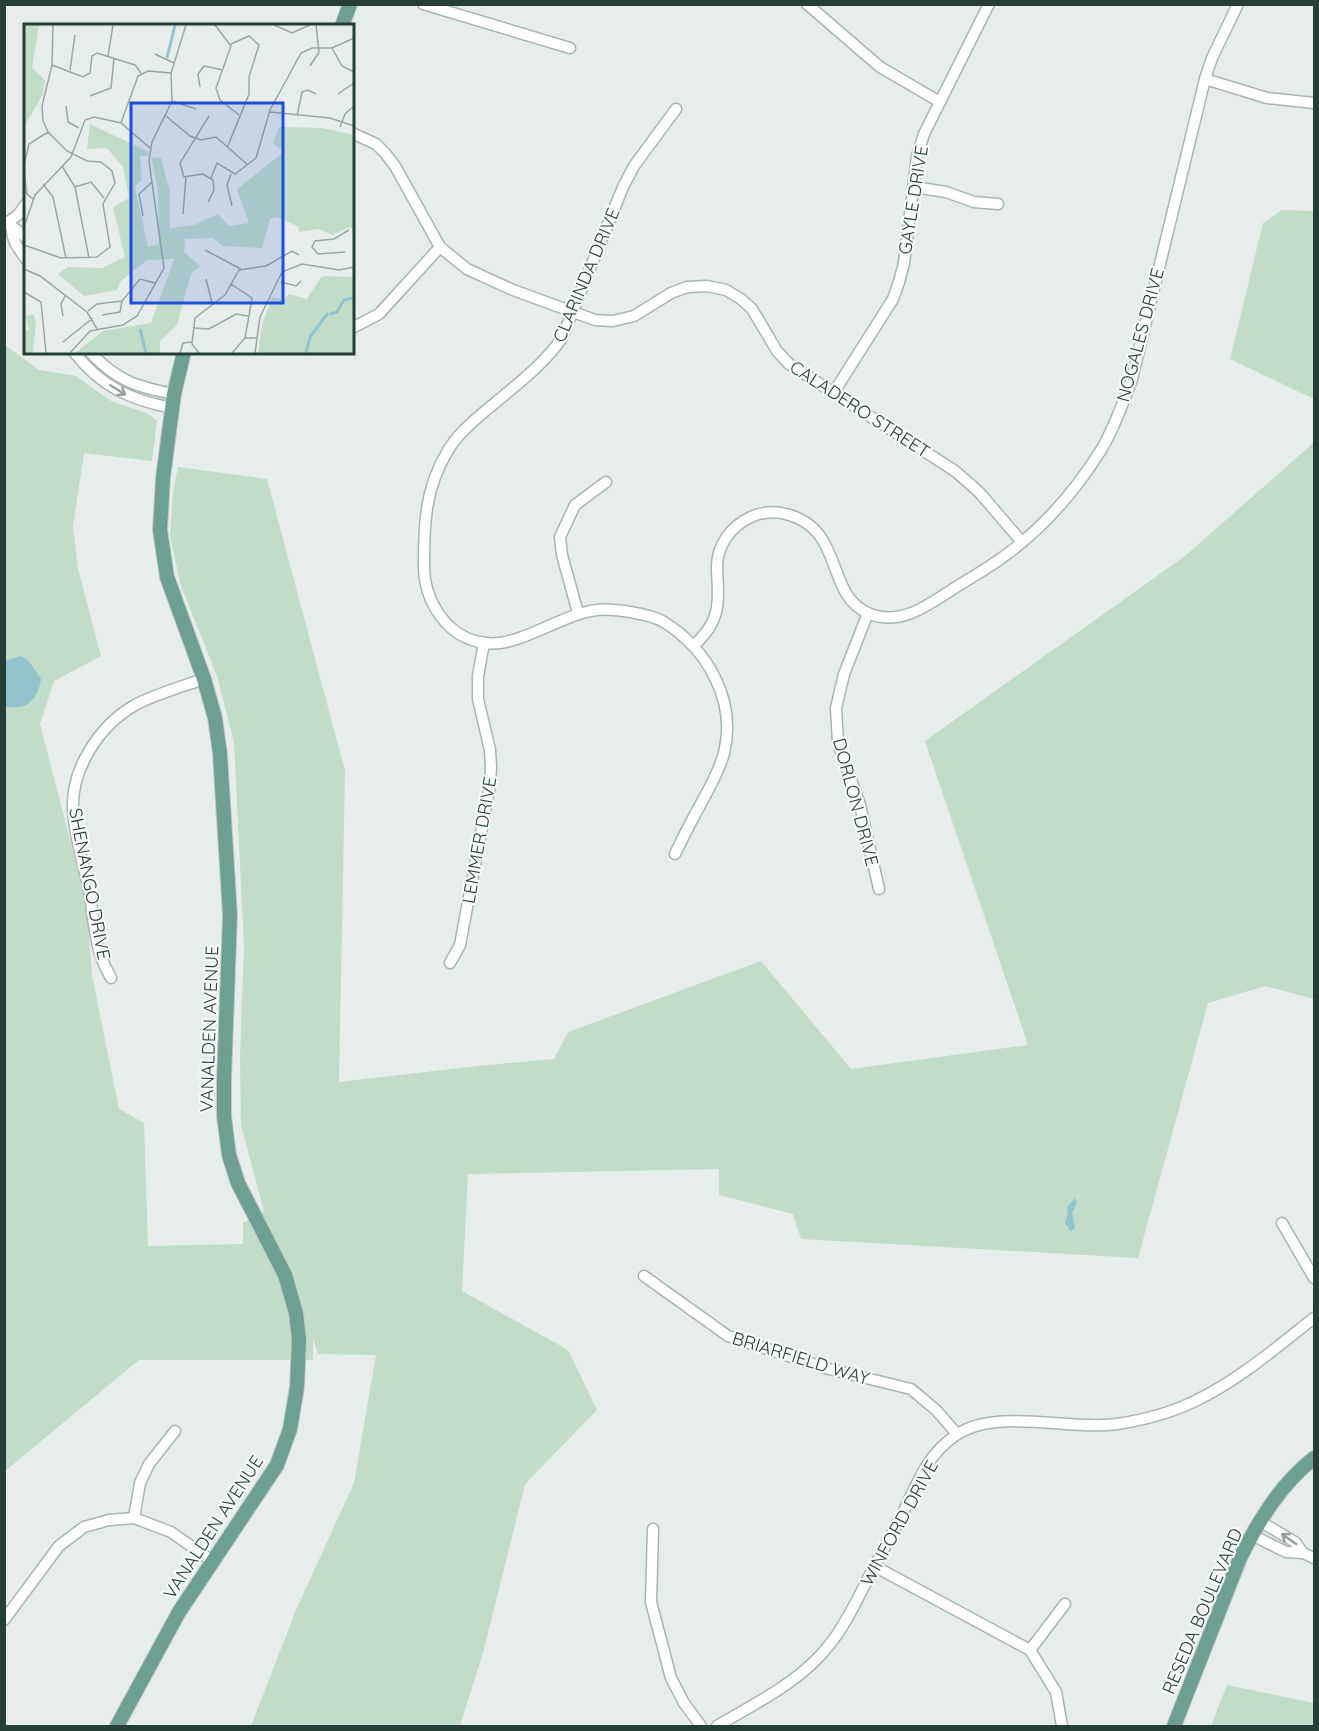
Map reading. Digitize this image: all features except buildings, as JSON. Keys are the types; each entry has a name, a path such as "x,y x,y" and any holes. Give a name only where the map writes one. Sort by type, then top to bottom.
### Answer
{"main road":[{"path":"343,24 350,4"},
{"name":"VANALDEN AVENUE","path":"117,1726 179,1612 276,1465 290,1429 297,1387 299,1339 296,1313 285,1275 238,1183 225,1126 224,1080 231,915 220,754 215,718 204,678 167,577 160,530 163,478 174,393 184,354"},
{"name":"RESEDA BOULEVARD","path":"1174,1726 1240,1558 1252,1535 1283,1489 1314,1458"}],"street":[{"path":"423,4 570,48"},
{"path":"807,4 880,67 940,102"},
{"name":"GAYLE DRIVE","path":"834,392 893,299 904,263 917,156 924,134 989,4"},
{"name":"NOGALES DRIVE","path":"868,614 894,617 921,609 1004,557 1052,512 1084,474 1101,449 1124,401 1139,349 1205,79 1212,58 1238,4"},
{"path":"1205,79 1267,98 1314,103"},
{"name":"CLARINDA DRIVE","path":"484,643 466,638 446,622 431,602 424,581 424,522 434,478 447,451 463,430 550,355 562,338 623,187 634,166 676,109"},
{"name":"CALADERO STREET","path":"354,134 376,144 386,153 440,247 466,269 513,290 595,320 613,321 633,316 671,293 687,287 706,286 726,290 741,299 752,309 777,351 789,364 955,471 979,492 1021,542"},
{"path":"914,187 946,192 974,202 998,204"},
{"path":"8,224 24,207"},
{"path":"8,224 24,235"},
{"path":"8,224 11,235 24,256"},
{"path":"354,327 379,314 440,247"},
{"path":"76,354 95,374 128,396 172,408"},
{"path":"92,354 120,379 142,387 174,393"},
{"path":"578,613 562,555 560,537 576,505 606,483"},
{"path":"694,646 709,630 716,613 717,564 727,535 738,524 752,516 766,512 781,512 798,517 812,526 824,540 840,583 848,596 868,614"},
{"path":"484,643 498,644 578,613 600,610 628,612 662,621 694,646 712,670 721,692 727,728 725,751 719,769 675,854"},
{"name":"DORLON DRIVE","path":"868,614 844,674 836,708 838,743 860,805 879,889"},
{"name":"LEMMER DRIVE","path":"450,963 460,945 490,785 490,750 478,699 478,676 484,643"},
{"name":"SHENANGO DRIVE","path":"111,978 99,952 92,901 75,829 73,809 75,787 86,755 118,716 137,704 204,678"},
{"path":"1282,1223 1314,1278"},
{"name":"BRIARFIELD WAY","path":"644,1276 728,1336 825,1368 911,1389 936,1410 957,1434"},
{"name":"WINFORD DRIVE","path":"717,1726 786,1684 815,1662 830,1645 843,1626 928,1462 957,1434 990,1423 1008,1421 1086,1425 1115,1424 1170,1411 1194,1402 1225,1385 1314,1318"},
{"path":"134,1518 140,1484 149,1464 175,1431"},
{"path":"4,1620 59,1546 84,1527 109,1520 134,1518 171,1532 212,1562"},
{"path":"1261,1521 1295,1542 1303,1553"},
{"path":"653,1529 651,1602 671,1678 684,1703 701,1726"},
{"path":"1252,1535 1286,1552 1303,1553 1314,1558"},
{"path":"874,1566 1030,1650 1056,1692 1062,1726"},
{"path":"1030,1650 1065,1604"}],"green space":[{"path":"1282,210 1314,211 1314,399 1230,359 1263,223"},
{"path":"5,345 39,370 76,376 111,401 149,414 157,421 152,461 84,453 73,526 78,569 101,656 54,681 40,724 86,902 92,975 119,1109 144,1123 148,1246 243,1244 243,1223 264,1211 241,1125 240,1058 244,945 234,742 217,676 181,586 170,536 173,492 178,467 267,479 345,771 339,1082 554,1059 568,1032 761,961 851,1069 1028,1045 925,741 1185,556 1314,440 1314,999 1265,986 1208,1003 1138,1258 801,1239 793,1214 719,1195 719,1169 468,1174 462,1291 568,1350 597,1410 525,1484 484,1649 460,1726 251,1726 296,1610 354,1483 376,1355 318,1354 313,1338 313,1360 139,1360 5,1471"},
{"path":"1227,1685 1314,1703 1314,1726 1211,1726"}],"water":[{"path":"20,656 28,660 41,679 40,686 26,705 5,707 5,661"},
{"path":"1075,1198 1077,1202 1072,1213 1075,1225 1074,1230 1070,1231 1065,1223 1067,1207"}]}
